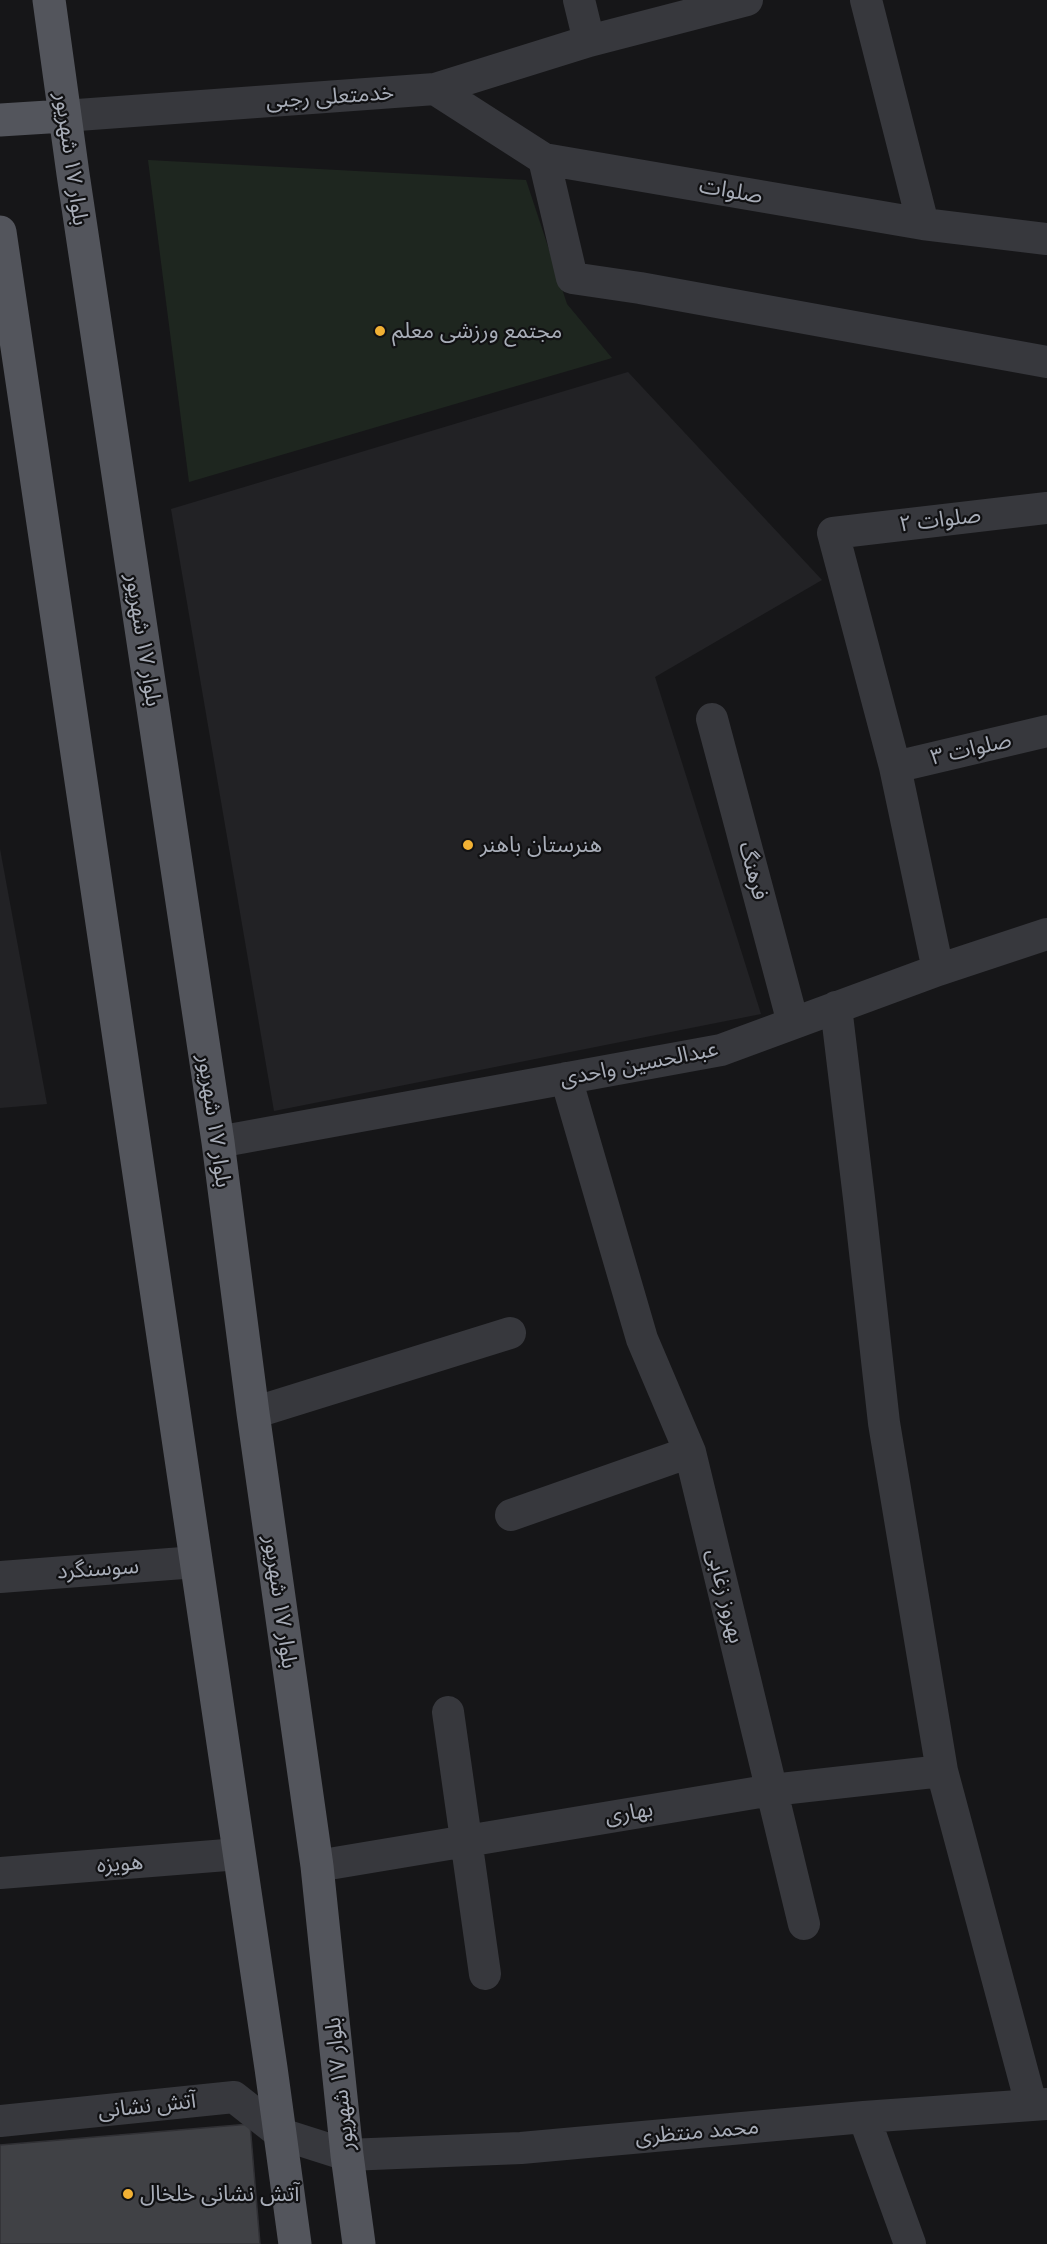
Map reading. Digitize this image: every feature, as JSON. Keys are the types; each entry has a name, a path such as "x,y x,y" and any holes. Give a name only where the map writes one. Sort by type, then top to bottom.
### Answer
{"main road":[{"name":"بلوار ١٧ شهریور","path":"49,0 64,116 218,1142 253,1413 317,1866 359,2244"},
{"path":"0,120 64,116"},
{"path":"0,232 281,2134 295,2244"}],"street":[{"path":"579,0 589,41"},
{"name":"خدمتعلی رجبی","path":"64,116 435,89 589,41 747,0"},
{"path":"866,0 923,224"},
{"name":"صلوات","path":"435,89 543,159 923,224 1047,239"},
{"path":"543,159 572,278 640,288 1047,362"},
{"name":"صلوات ۲","path":"895,767 833,533 1047,508"},
{"name":"فرهنگ","path":"712,719 793,1023"},
{"name":"صلوات ۳","path":"895,767 1047,731"},
{"path":"895,767 938,970"},
{"name":"عبدالحسین واحدی","path":"218,1142 721,1050 938,970 1047,934"},
{"path":"836,1007 860,1198 884,1423 942,1771 1039,2104"},
{"name":"بهروز زغابی","path":"566,1078 642,1339 690,1452 804,1924"},
{"path":"253,1413 510,1333"},
{"path":"511,1515 690,1452"},
{"name":"سوسنگرد","path":"0,1577 196,1562"},
{"path":"448,1712 485,1974"},
{"name":"بهاری","path":"317,1866 772,1790 942,1771"},
{"name":"هویزه","path":"0,1873 239,1854"},
{"name":"آتش نشانی","path":"0,2121 234,2097 281,2134"},
{"name":"محمد منتظری","path":"348,2156 521,2148 864,2117 1039,2104"},
{"path":"864,2117 910,2244"},
{"path":"281,2134 348,2156"}],"shaded area":[{"name":"مجتمع ورزشی معلم","path":"148,160 526,180 567,304 612,358 189,482"},
{"name":"هنرستان باهنر","path":"628,372 822,580 655,677 761,1014 274,1111 171,509"},
{"path":"0,849 47,1104 0,1108"}],"building":[{"name":"آتش نشانی خلخال","path":"250,2124 260,2244 0,2244 0,2145"}],"place":[{"name":"مجتمع ورزشی معلم","path":"380,331"},
{"name":"هنرستان باهنر","path":"468,845"},
{"name":"آتش نشانی خلخال","path":"128,2194"}]}
